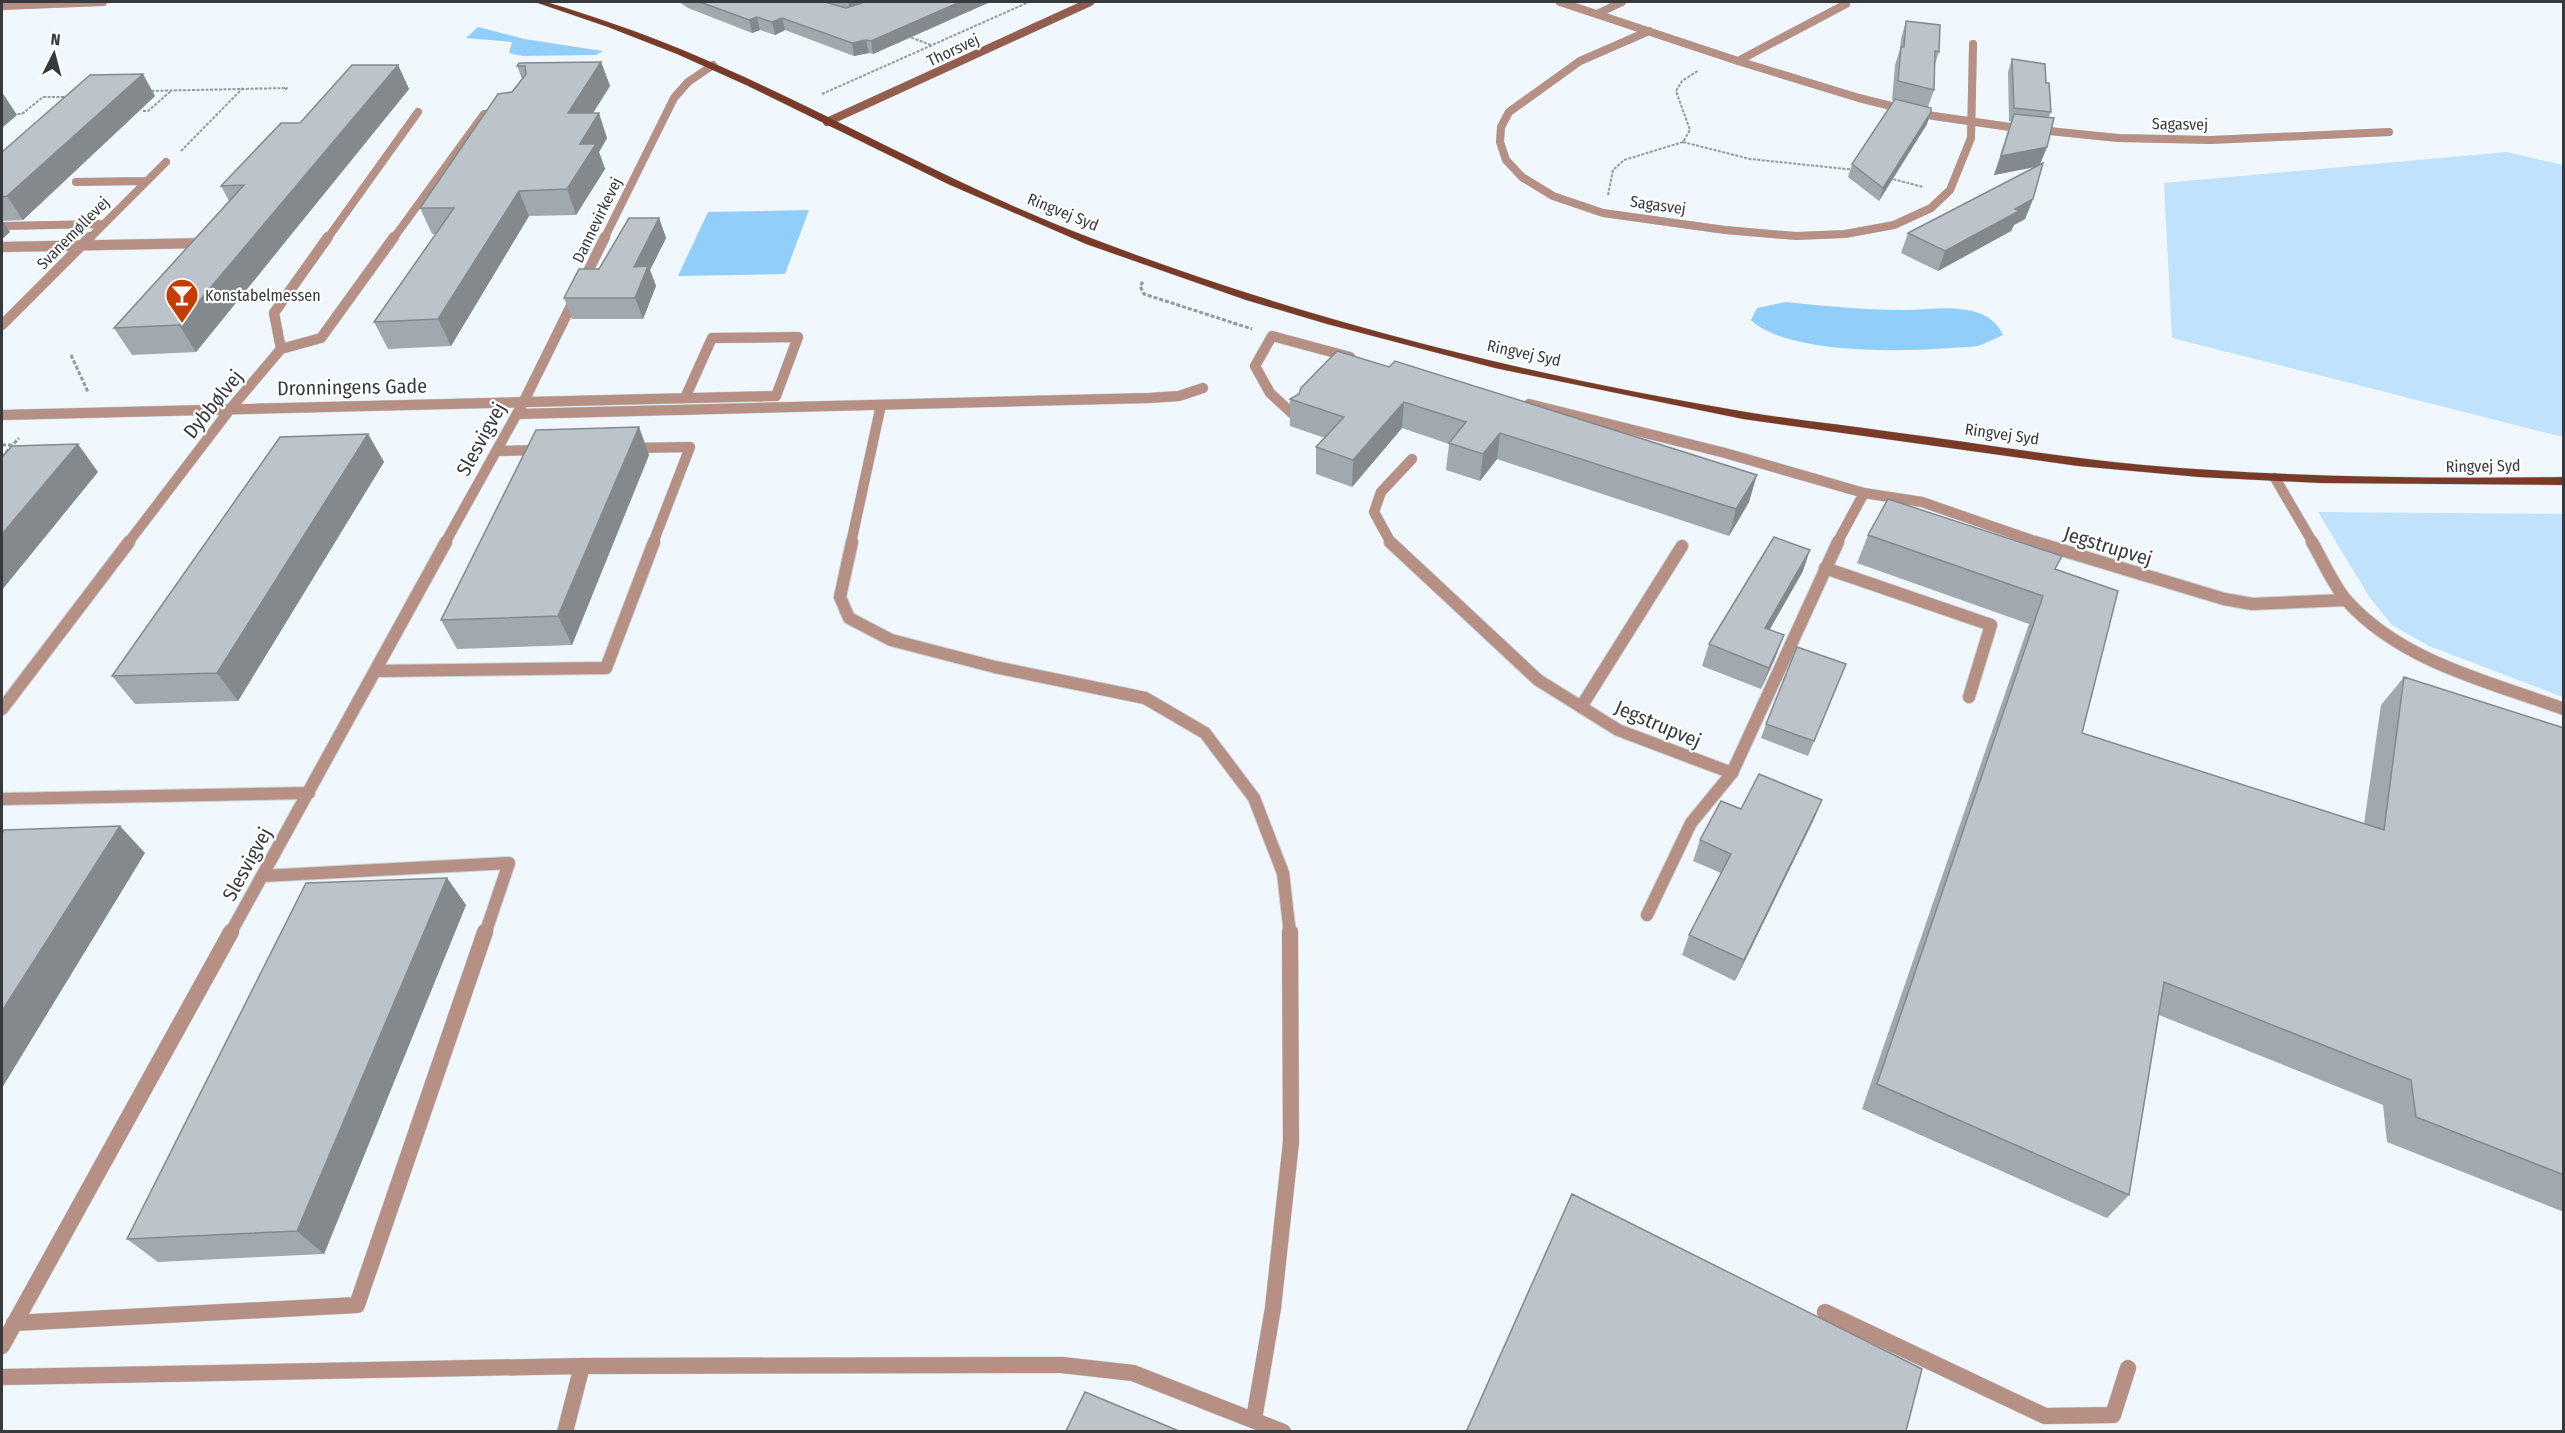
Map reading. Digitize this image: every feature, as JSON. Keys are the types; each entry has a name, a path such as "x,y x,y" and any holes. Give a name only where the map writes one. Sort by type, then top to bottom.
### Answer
{"main road":[{"name":"Ringvej Syd","path":"539,2 607,22 712,65 984,197 1088,241 1259,301 1496,365 1744,415 2079,462 2275,478 2438,484 2564,481"}],"street":[{"path":"2,6 103,2"},
{"name":"Thorsvej","path":"827,122 1090,2"},
{"name":"Sagasvej","path":"1560,2 1738,61 1859,98 1927,115 2118,138 2211,140 2389,132"},
{"path":"1597,14 1622,2"},
{"path":"1738,61 1846,4"},
{"name":"Sagasvej","path":"1649,31 1580,61 1509,112 1501,127 1500,142 1506,160 1522,177 1553,196 1603,213 1737,231 1796,236 1845,234 1894,225 1931,208 1947,193 1971,138 1973,44"},
{"name":"Dannevirkevej","path":"524,401 674,98 688,82 712,65"},
{"path":"418,112 274,313 281,349 321,338 484,114 507,113"},
{"name":"Svanemøllevej","path":"2,325 166,162"},
{"path":"76,182 146,181"},
{"path":"2,226 103,224"},
{"path":"2,247 213,243"},
{"path":"1294,416 1270,393 1255,366 1272,336 1363,360"},
{"name":"Dronningens Gade","path":"2,415 776,396 798,337 712,338 685,398"},
{"name":"Dybbølvej","path":"2,709 231,408 281,349"},
{"path":"517,414 1149,398 1179,396 1203,388"},
{"name":"Slesvigvej","path":"2,1346 524,401"},
{"name":"Jegstrupvej","path":"1521,402 1725,453 1864,494 1922,502 2000,531 2224,599 2252,604 2346,600"},
{"path":"881,405 840,597 849,618 891,640 995,667 1145,698 1205,734 1254,798 1283,873 1291,944 1291,1143 1274,1308 1254,1419"},
{"path":"376,671 606,668 690,447 622,449"},
{"path":"496,451 554,450"},
{"name":"Jegstrupvej","path":"1412,459 1382,492 1374,512 1390,542 1538,680 1618,730 1732,773"},
{"path":"2275,478 2346,600 2386,638 2441,664 2564,709"},
{"path":"1647,915 1691,823 1732,773 1847,522 1864,494"},
{"path":"1581,707 1682,546"},
{"path":"1826,568 1991,625 1969,697"},
{"path":"2,799 309,793"},
{"path":"14,1323 357,1305 509,863 262,876"},
{"path":"1825,1312 2045,1416 2113,1415 2128,1368"},
{"path":"2,1377 582,1366 1062,1365 1133,1373 1283,1431"},
{"path":"565,1431 582,1366"}],"path":[{"path":"795,106 1029,2"},
{"path":"901,34 932,45"},
{"path":"1683,142 1690,130 1688,118 1677,101 1676,91 1682,81 1698,70 1726,57"},
{"path":"166,162 177,154 243,88"},
{"path":"137,91 287,88 284,91"},
{"path":"143,111 148,111 172,90"},
{"path":"12,114 22,114 43,97 77,96"},
{"path":"1603,213 1613,170 1624,160 1683,142 1750,159 1858,171"},
{"path":"1880,176 1947,193"},
{"path":"1163,267 1140,286 1144,294 1272,336"},
{"path":"71,355 91,399 83,413"},
{"path":"2,445 13,445"}],"shaded area":[{"path":"478,27 524,39 603,51 596,55 522,56 509,53 512,42 466,38"},
{"path":"2507,152 2563,165 2563,437 2172,338 2164,183"},
{"path":"809,210 785,274 678,276 708,212"},
{"path":"1786,302 1873,309 1967,310 1989,318 2003,335 1981,345 1969,347 1875,350 1817,345 1790,339 1768,331 1751,320 1757,308"},
{"path":"2318,512 2563,514 2563,697 2429,646 2392,625 2370,598"}],"building":[{"path":"700,2 825,2 846,8 865,2 960,2 871,41 852,43 782,18 772,22 757,17 749,20"},
{"path":"1906,21 1940,25 1939,52 1935,51 1934,90 1898,81"},
{"path":"2012,59 2045,64 2051,112 2014,108"},
{"path":"601,62 568,113 599,113 580,144 596,144 567,189 519,191 438,319 374,322 454,208 420,208 498,94 512,92 526,74 525,66 517,66 519,63"},
{"path":"352,65 398,65 179,325 114,328 244,185 221,186 281,123 300,123"},
{"path":"143,74 7,196 2,197 2,152 90,75"},
{"path":"1895,99 1931,108 1931,112 1883,188 1852,164"},
{"path":"2014,114 2054,118 2047,147 2001,156"},
{"path":"2043,163 2033,199 2015,209 2019,211 1945,251 1908,233"},
{"path":"629,218 659,218 634,267 648,266 635,298 564,298 579,269 599,269"},
{"path":"1337,351 1389,367 1395,361 1757,475 1736,509 1500,433 1483,454 1449,443 1466,422 1404,402 1353,460 1316,447 1344,417 1290,399 1299,394 1301,388"},
{"path":"639,427 558,616 441,620 536,430"},
{"path":"368,434 217,673 112,676 280,437"},
{"path":"78,444 2,534 2,457 12,446"},
{"path":"1888,499 2062,556 2055,569 2118,591 2082,733 2384,830 2404,677 2564,728 2564,1175 2416,1117 2411,1080 2164,982 2129,1195 1877,1084 2043,596 1868,535"},
{"path":"1774,537 1810,550 1765,628 1784,635 1769,668 1709,644"},
{"path":"1797,647 1846,664 1814,741 1766,724"},
{"path":"1759,774 1822,800 1744,960 1689,935 1731,854 1700,840 1721,801 1741,809"},
{"path":"120,826 2,1011 2,833 4,830"},
{"path":"447,878 297,1231 127,1239 306,883"},
{"path":"1572,1194 1922,1369 1906,1431 1467,1430"},
{"path":"1085,1392 1179,1431 1066,1431"}],"place":[{"name":"Konstabelmessen","path":"182,324"}]}
